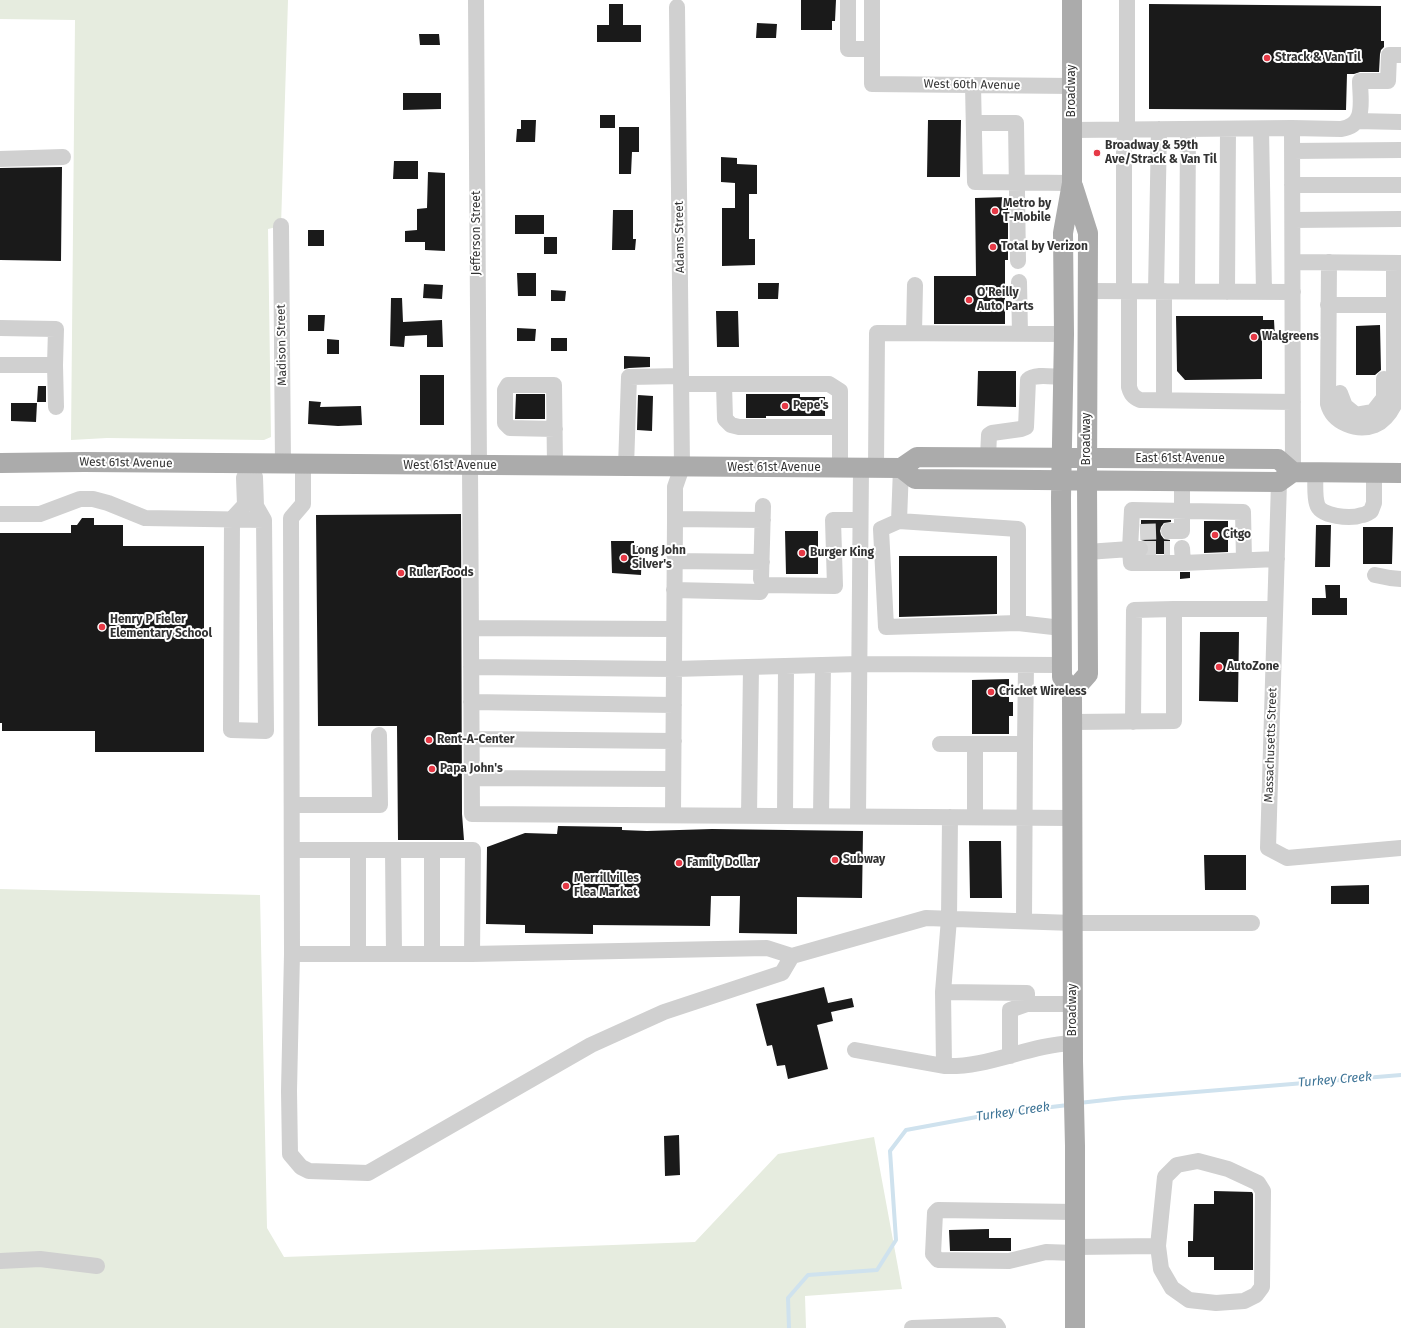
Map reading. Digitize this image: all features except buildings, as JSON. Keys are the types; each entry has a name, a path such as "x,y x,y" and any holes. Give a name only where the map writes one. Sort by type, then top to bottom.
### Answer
{"main road":[{"name":"Broadway","path":"1072,0 1072,183 1063,233 1064,334 1062,458 1062,677 1072,692 1073,722 1075,1328"},
{"name":"Broadway","path":"1072,183 1088,233 1088,674 1072,692"},
{"path":"1062,458 916,457 901,468 915,479 1087,481"},
{"name":"East 61st Avenue","path":"1062,458 1278,459 1286,477"},
{"name":"West 61st Avenue","path":"0,463 84,462 304,465 901,468"},
{"name":"East 61st Avenue","path":"1087,481 1182,482 1286,477 1316,472 1401,473"}],"street":[{"name":"Jefferson Street","path":"476,0 474,466 471,628 472,814 673,815"},
{"path":"848,0 848,49 872,49 872,0"},
{"path":"1128,0 1127,129 1124,143 1128,387 1130,392 1140,400 1293,402"},
{"name":"Adams Street","path":"673,815 675,487 682,467 677,7"},
{"name":"West 60th Avenue","path":"872,49 872,84 1072,86"},
{"path":"1072,130 1348,128 1360,117 1360,81 1388,81 1389,55 1401,55"},
{"path":"973,85 975,182 1072,183"},
{"path":"1357,121 1401,122"},
{"path":"974,123 1016,123 1018,261"},
{"name":"Massachusetts Street","path":"1292,128 1293,402 1277,559 1268,848 1287,858 1401,848"},
{"path":"1159,129 1160,291 1164,400"},
{"path":"1187,291 1188,129"},
{"path":"1227,292 1228,129"},
{"path":"1261,129 1264,292"},
{"path":"1292,150 1401,150"},
{"path":"0,158 63,157"},
{"path":"1292,185 1401,185"},
{"path":"1293,220 1401,219"},
{"name":"Madison Street","path":"281,226 283,464"},
{"path":"1293,262 1329,262 1397,263 1394,305 1394,404 1388,415 1373,426 1359,427 1347,424 1337,418 1329,410 1329,262"},
{"path":"1020,282 1020,334"},
{"path":"914,333 915,285"},
{"path":"1088,290 1293,292"},
{"path":"1328,305 1394,305"},
{"path":"1328,376 1340,393 1359,403 1377,406 1384,398 1385,337 1394,325"},
{"path":"0,328 56,329 56,407"},
{"path":"858,816 860,520 868,468 877,333 1064,334"},
{"path":"0,365 55,365"},
{"path":"988,457 989,435 992,433 1026,427 1028,380 1031,377 1037,376 1063,377"},
{"path":"626,467 629,377 724,384 829,384 840,391 840,468"},
{"path":"724,384 725,418 730,425 739,427 840,427"},
{"path":"555,429 555,466"},
{"path":"250,464 255,477 256,506 264,520 266,731 231,730 232,519 245,505 244,478 250,464"},
{"path":"304,465 303,504 291,518 292,954 289,1091 290,1154 301,1167 309,1171 368,1173 591,1045 664,1012 782,973 792,956"},
{"path":"899,521 901,468"},
{"path":"1316,472 1316,503 1320,509 1329,514 1338,516 1361,516 1371,512 1374,503 1374,473"},
{"path":"1178,553 1176,531 1182,510 1182,482"},
{"path":"0,514 40,514 80,499 93,499 108,503 145,518 264,520"},
{"path":"1244,560 1243,512 1132,510 1136,532 1135,549 1131,563 1178,553 1244,560 1277,559"},
{"path":"675,519 763,513 761,579 764,585"},
{"path":"835,586 833,520 860,520"},
{"path":"1018,623 1018,529 899,521 880,529 886,627 1018,623 1062,628"},
{"path":"1087,552 1135,549"},
{"path":"674,561 762,562"},
{"path":"1375,575 1390,578 1401,578"},
{"path":"764,585 835,586 860,591"},
{"path":"674,590 760,592 764,585"},
{"path":"1073,722 1174,721 1174,609"},
{"path":"1133,722 1134,610 1275,610"},
{"path":"471,628 674,629"},
{"path":"471,667 674,669 859,664 1062,665"},
{"path":"821,816 823,665"},
{"path":"1024,921 1026,665"},
{"path":"786,666 786,816"},
{"path":"749,816 751,667"},
{"path":"471,702 674,705"},
{"path":"292,805 380,805 379,735"},
{"path":"472,739 674,741"},
{"path":"940,744 1025,744"},
{"path":"975,744 975,817"},
{"path":"472,778 674,779"},
{"path":"673,815 1073,818"},
{"path":"944,1066 943,992 949,919 950,817"},
{"path":"292,850 473,850 472,954"},
{"path":"358,850 358,954"},
{"path":"393,850 394,954"},
{"path":"432,850 432,954"},
{"path":"292,954 472,954 767,948 792,956 926,918 1073,923 1252,923"},
{"path":"943,992 1027,993 1027,1004"},
{"path":"1010,1056 1010,1010 1027,1004 1073,1004"},
{"path":"855,1050 944,1066 970,1065 1055,1044 1073,1052"},
{"path":"1198,1161 1228,1169 1258,1183 1263,1190 1262,1288 1256,1295 1244,1301 1216,1303 1189,1300 1172,1288 1161,1269 1158,1246 1165,1176 1177,1165 1198,1161"},
{"path":"1075,1212 938,1210 935,1213 934,1254 938,1260 1009,1261 1046,1252 1158,1246"},
{"path":"0,1261 40,1260 97,1266"},
{"path":"912,1328 996,1325 998,1328"}],"shaded area":[{"path":"0,0 288,0 281,226 268,229 271,437 264,440 107,438 71,440 75,20 0,19"},
{"path":"0,889 260,895 267,1228 284,1257 695,1242 778,1154 874,1137 902,1289 805,1296 806,1328 0,1328"}],"waterway":[{"name":"Turkey Creek","path":"1079,1103 1401,1075"},
{"name":"Turkey Creek","path":"789,1328 788,1298 808,1275 877,1270 896,1240 890,1151 906,1130 993,1114 1068,1105"}],"tunnel":[{"path":"1140,532 1169,531"},
{"path":"1140,549 1170,549"}],"place":[{"name":"Strack & Van Til","path":"1267,58"},
{"name":"Broadway & 59th Ave/Strack & Van Til","path":"1097,153"},
{"name":"Metro by T-Mobile","path":"995,211"},
{"name":"Total by Verizon","path":"993,247"},
{"name":"O'Reilly Auto Parts","path":"969,300"},
{"name":"Walgreens","path":"1254,337"},
{"name":"Pepe's","path":"785,406"},
{"name":"Citgo","path":"1215,535"},
{"name":"Burger King","path":"802,553"},
{"name":"Long John Silver's","path":"624,558"},
{"name":"Ruler Foods","path":"401,573"},
{"name":"Henry P Fieler Elementary School","path":"102,627"},
{"name":"AutoZone","path":"1219,667"},
{"name":"Cricket Wireless","path":"991,692"},
{"name":"Rent-A-Center","path":"429,740"},
{"name":"Papa John's","path":"432,769"},
{"name":"Subway","path":"835,860"},
{"name":"Family Dollar","path":"679,863"},
{"name":"Merrillvilles Flea Market","path":"566,886"}]}
